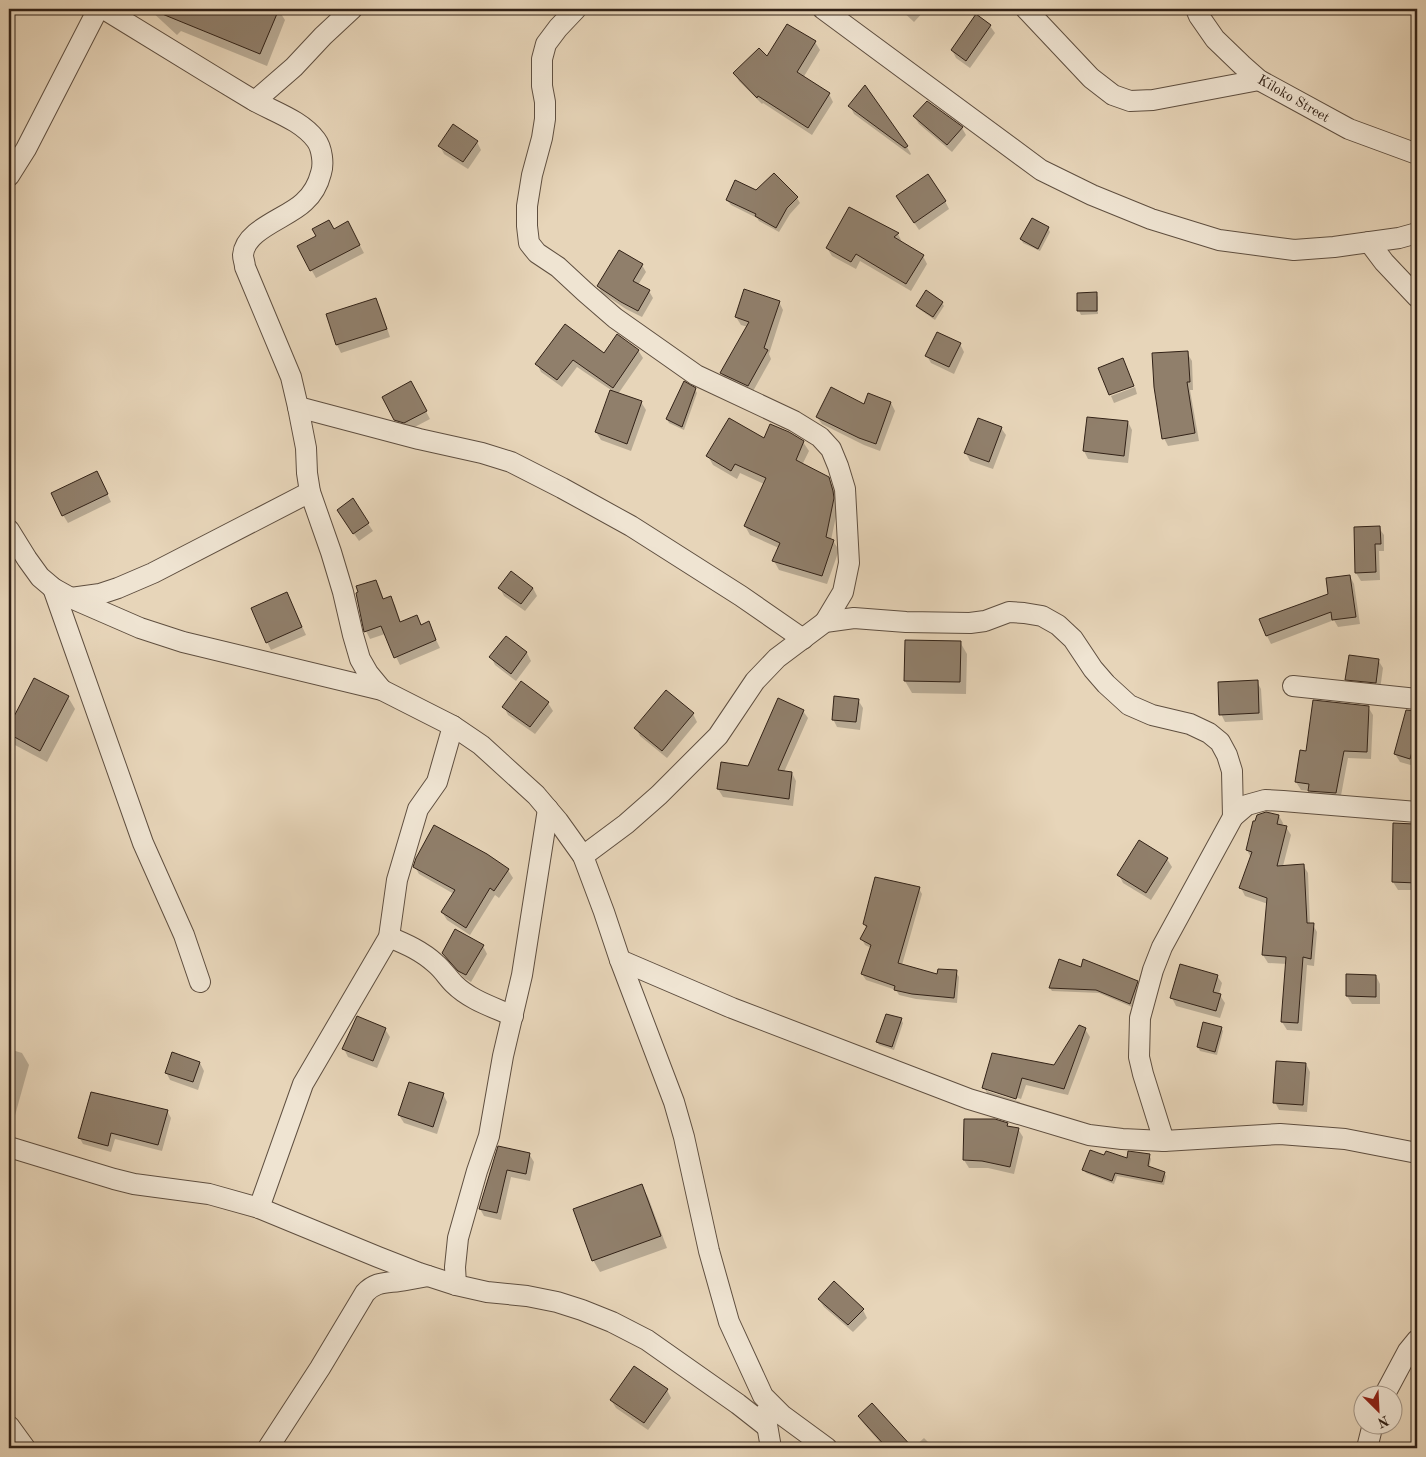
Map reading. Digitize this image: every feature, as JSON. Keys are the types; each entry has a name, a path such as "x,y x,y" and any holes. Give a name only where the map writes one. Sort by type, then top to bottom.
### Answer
{"street":[{"path":"9,176 26,149 98,9"},
{"path":"104,9 255,101 290,119 318,142 322,155 322,168 318,185 314,191 291,213 253,236 243,254 245,266 291,377 306,448 310,492 343,592 360,659 368,674 382,690"},
{"path":"255,101 294,67 352,9"},
{"path":"576,9 546,44 542,59 542,86 546,119 532,176 527,206 529,243 537,253 558,267 615,318 696,375 794,421 820,437 831,449 845,489 849,563 843,592 826,622 777,658 756,681 718,736 659,795 626,824 583,856"},
{"path":"823,9 1041,170 1092,195 1151,219 1219,240 1294,250 1334,247 1399,238 1417,233"},
{"path":"1026,9 1091,78 1113,95 1130,101 1153,100 1260,80"},
{"name":"Kiloko Street","path":"1196,9 1215,39 1260,80 1349,129 1417,154"},
{"path":"1369,242 1384,262 1417,297"},
{"path":"298,407 511,462 631,526 741,596 803,639"},
{"path":"71,598 100,594 152,573 310,492"},
{"path":"9,530 40,577 53,588 71,598 140,628 183,642 382,690 453,726 495,757 536,795 558,821 583,856 674,1102 684,1137 709,1251 729,1322 763,1396 766,1426 771,1448"},
{"path":"53,588 144,843 184,935 200,982"},
{"path":"826,622 854,618 906,622 970,623 1009,612 1024,612 1042,616 1058,625 1073,639 1093,669 1129,705 1152,715 1190,724 1209,733 1220,742 1232,771 1233,817"},
{"path":"1293,686 1417,699"},
{"path":"259,1208 303,1084 389,937 397,880 418,809 437,782 453,726"},
{"path":"1164,1141 1139,1057 1140,1018 1153,970 1162,947 1233,817 1247,805 1265,800 1417,812"},
{"path":"456,1285 455,1267 458,1238 489,1136 503,1056 522,975 548,809"},
{"path":"389,937 412,946 437,964 455,985 473,998 513,1016"},
{"path":"620,960 732,1008 969,1099 1089,1135 1164,1141 1280,1134 1345,1139 1417,1153"},
{"path":"9,1147 134,1184 209,1194 259,1208 378,1258 456,1285 487,1292 527,1296 558,1302 582,1310 612,1322 655,1346 766,1426"},
{"path":"268,1448 320,1368 364,1293 371,1287 385,1282 428,1276"},
{"path":"1390,1384 1408,1351 1417,1340"},
{"path":"763,1396 782,1415 827,1448"},
{"path":"9,1426 26,1448"},
{"path":"1367,1448 1370,1434"}],"building":[{"path":"150,9 279,9 260,54"},
{"path":"976,14 991,25 966,61 951,50"},
{"path":"787,24 816,41 797,72 830,93 808,128 758,96 757,98 733,73 759,48 767,56"},
{"path":"865,85 908,146 905,148 848,106"},
{"path":"927,101 963,127 947,145 913,116"},
{"path":"453,124 478,141 463,162 438,146"},
{"path":"774,173 798,197 787,208 776,228 755,216 756,214 726,200 735,180 756,190"},
{"path":"928,174 946,201 914,223 896,196"},
{"path":"849,207 899,233 894,237 924,255 906,284 856,254 851,262 826,248"},
{"path":"1032,218 1049,227 1038,249 1020,239"},
{"path":"329,220 334,229 348,221 360,245 310,271 297,246 316,236 312,229"},
{"path":"619,250 643,264 633,281 650,290 638,311 597,286"},
{"path":"744,289 780,301 764,348 768,350 748,386 720,373 749,322 735,317"},
{"path":"926,290 943,302 933,317 916,306"},
{"path":"1097,292 1097,311 1077,311 1077,293"},
{"path":"376,298 387,329 336,345 326,314"},
{"path":"565,324 604,353 617,334 639,350 613,388 573,360 557,380 535,364"},
{"path":"937,332 961,343 949,367 925,356"},
{"path":"1188,351 1190,382 1187,382 1195,433 1162,439 1154,387 1152,353"},
{"path":"1123,358 1134,386 1109,395 1098,368"},
{"path":"411,381 427,411 404,423 394,420 382,397"},
{"path":"684,381 696,388 682,427 666,419"},
{"path":"831,387 864,404 868,393 891,402 876,444 859,438 816,417"},
{"path":"610,390 642,401 627,444 595,432"},
{"path":"1087,417 1128,421 1124,456 1083,451"},
{"path":"729,418 764,438 770,424 789,432 804,441 796,460 829,477 834,498 826,537 834,540 822,576 772,561 780,543 744,526 766,478 735,464 731,471 706,456"},
{"path":"978,418 1002,427 989,462 964,453"},
{"path":"97,471 108,494 62,516 51,493"},
{"path":"353,498 369,523 353,534 337,510"},
{"path":"1380,526 1381,544 1375,544 1376,572 1355,573 1354,527"},
{"path":"511,571 533,588 521,604 498,588"},
{"path":"1350,575 1356,617 1332,620 1331,612 1266,636 1259,619 1328,594 1326,578"},
{"path":"376,580 383,599 391,596 400,622 417,615 421,625 429,621 436,640 394,658 381,626 364,632 356,586"},
{"path":"287,592 302,627 266,643 251,608"},
{"path":"506,636 527,652 511,674 489,657"},
{"path":"905,640 961,641 960,682 904,681"},
{"path":"1349,655 1379,659 1376,683 1345,680"},
{"path":"34,678 69,696 40,751 9,734 9,726"},
{"path":"1258,680 1259,713 1219,715 1218,682"},
{"path":"521,681 549,702 530,727 502,707"},
{"path":"666,690 694,713 662,751 634,728"},
{"path":"834,696 859,699 856,722 832,720"},
{"path":"778,698 804,710 778,770 792,772 789,799 717,789 721,762 748,766"},
{"path":"1313,700 1369,706 1367,752 1344,751 1336,793 1308,791 1309,784 1295,782 1300,750 1306,751"},
{"path":"1406,710 1417,711 1417,734 1410,759 1394,754"},
{"path":"1266,812 1279,815 1277,824 1287,826 1277,866 1304,864 1307,923 1314,923 1311,959 1303,957 1298,1023 1281,1022 1286,957 1262,955 1267,898 1239,888 1252,852 1246,850 1253,821 1255,821 1257,815"},
{"path":"1393,823 1414,824 1414,833 1417,833 1417,883 1392,882"},
{"path":"434,825 487,854 509,869 494,891 490,888 466,928 441,912 455,890 413,867"},
{"path":"1139,840 1168,858 1146,893 1117,875"},
{"path":"875,877 920,887 898,963 937,974 938,969 957,970 954,998 912,994 894,990 895,986 861,974 871,945 860,939 867,926 863,924"},
{"path":"455,929 484,945 466,975 458,971 442,953"},
{"path":"1059,959 1081,967 1083,959 1138,981 1130,1004 1096,990 1049,988"},
{"path":"1180,964 1218,975 1213,992 1221,994 1216,1011 1170,998"},
{"path":"1346,974 1376,975 1376,997 1346,996"},
{"path":"886,1014 902,1018 892,1047 876,1042"},
{"path":"357,1016 386,1028 373,1061 342,1049"},
{"path":"1203,1022 1222,1027 1215,1052 1197,1047"},
{"path":"1079,1025 1086,1028 1064,1089 1022,1078 1016,1099 982,1088 992,1053 1054,1065"},
{"path":"172,1052 200,1062 193,1082 165,1073"},
{"path":"1276,1061 1306,1063 1303,1105 1273,1103"},
{"path":"409,1082 444,1093 433,1127 398,1115"},
{"path":"91,1092 168,1110 158,1145 111,1133 108,1146 78,1138"},
{"path":"964,1119 995,1119 1008,1123 1007,1126 1019,1128 1010,1167 982,1161 963,1160"},
{"path":"498,1146 530,1153 526,1174 507,1170 497,1213 479,1209"},
{"path":"1090,1150 1104,1155 1106,1151 1127,1158 1128,1151 1150,1154 1148,1166 1165,1172 1162,1182 1115,1173 1112,1181 1082,1170"},
{"path":"642,1184 661,1236 592,1261 573,1209"},
{"path":"834,1281 864,1309 848,1325 818,1299"},
{"path":"634,1366 668,1389 644,1423 610,1400"},
{"path":"872,1403 913,1448 887,1448 858,1416"}]}
